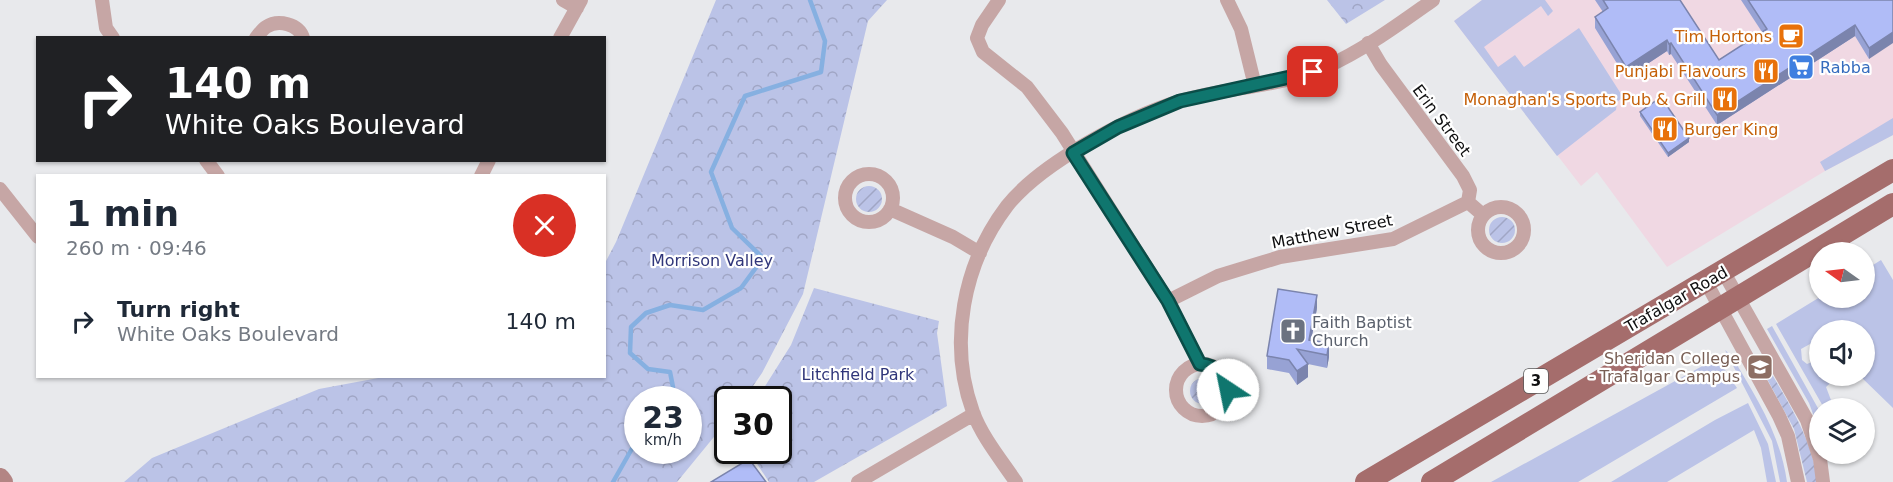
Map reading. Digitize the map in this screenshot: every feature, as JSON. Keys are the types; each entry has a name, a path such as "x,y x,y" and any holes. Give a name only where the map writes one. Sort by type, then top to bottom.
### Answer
{"main road":[{"name":"Trafalgar Road","path":"1366,482 1893,170"},
{"name":"Trafalgar Road","path":"1432,482 1893,204"},
{"path":"0,478 3,482"}],"street":[{"path":"102,0 106,28 112,36"},
{"path":"561,36 579,4 563,0"},
{"path":"999,0 982,25 977,38 983,52 1027,87 1062,133 1168,301 1200,364"},
{"path":"1227,0 1241,29 1255,86"},
{"path":"1016,482 974,414 963,356 962,311 968,281 980,252 1008,206 1038,178 1073,153 1118,127 1155,111 1215,93 1300,76 1326,67 1368,43 1433,0"},
{"path":"258,36 268,26 286,23 302,33 303,36"},
{"name":"Erin Street","path":"1368,43 1381,65 1463,176 1470,190 1468,202"},
{"path":"0,189 36,234"},
{"path":"1468,202 1484,215"},
{"name":"Matthew Street","path":"1168,301 1218,276 1280,257 1393,239 1468,202"},
{"path":"890,209 953,237 980,252"},
{"path":"1715,277 1788,436 1798,482"},
{"path":"1715,277 1729,304 1807,420 1820,459 1823,482"},
{"path":"858,482 974,414"}],"shaded area":[{"path":"1482,0 1893,0 1893,135 1825,171 1667,267 1597,172 1581,186 1454,21"}],"green space":[{"name":"Morrison Valley","path":"716,0 887,0 868,21 803,294 762,373 753,386 714,386 714,437 702,452 702,386 624,386 624,464 692,464 677,482 124,482 152,458 319,389 378,378 606,378 606,261 616,242"},
{"path":"1327,0 1385,0 1346,24"},
{"path":"1482,0 1545,0 1553,11 1548,16 1541,6 1484,47 1498,67 1515,55 1524,67 1579,28 1623,97 1617,102 1616,110 1557,156 1454,21"},
{"path":"1893,118 1893,135 1825,171 1820,162"},
{"path":"869,186 878,190 882,199 878,208 869,212 860,208 856,199 860,190"},
{"path":"1502,217 1511,221 1515,230 1511,239 1502,243 1493,239 1489,230 1493,221"},
{"path":"1881,260 1893,280 1893,408 1870,386 1875,386 1875,320 1809,320 1809,345 1801,349 1802,360 1809,363 1809,382 1776,324 1809,304 1809,308 1875,308 1875,264"},
{"name":"Litchfield Park","path":"814,288 939,321 937,333 947,406 814,482 769,482 757,464 792,464 792,386 765,386 791,345"},
{"path":"1772,326 1812,398 1809,398 1809,403 1767,329"},
{"path":"1725,350 1731,355 1766,416 1779,447 1787,482 1780,482 1772,441"},
{"path":"1717,358 1737,388 1578,482 1491,482"},
{"path":"1763,359 1804,433 1809,446 1809,464 1815,464 1818,482 1807,482 1794,429 1758,362"},
{"path":"1203,378 1212,382 1216,391 1212,400 1203,404 1194,400 1190,391 1194,382"},
{"path":"1811,386 1827,386 1830,398 1818,398"},
{"path":"1748,403 1768,444 1776,482 1767,482 1761,448 1754,430 1667,482 1611,482 1715,420"}],"building":[{"path":"1603,0 1680,0 1719,60 1767,29 1748,0 1893,0 1893,32 1869,48 1855,25 1717,115 1667,40 1626,67 1595,17 1608,8"},
{"name":"Burger King","path":"1661,97 1689,138 1668,153 1640,112"},
{"name":"Faith Baptist Church","path":"1278,289 1317,295 1309,340 1329,343 1327,355 1297,349 1308,364 1297,371 1289,360 1267,356"},
{"path":"741,464 753,464 766,482 711,482"}],"waterway":[{"path":"673,386 670,372 648,369 630,353 631,327 646,313 670,305 703,310 741,288 763,258 732,228 711,172 745,96 821,72 825,41 810,0"},
{"path":"613,482 624,463"}],"place":[{"name":"Tim Hortons","path":"1791,36"},
{"name":"Rabba","path":"1801,67"},
{"name":"Punjabi Flavours","path":"1766,71"},
{"name":"Monaghan's Sports Pub & Grill","path":"1725,99"},
{"name":"Burger King","path":"1665,129"},
{"name":"Faith Baptist Church","path":"1293,331"},
{"name":"Sheridan College - Trafalgar Campus","path":"1760,367"}],"route":[{"path":"1228,390 1223,375 1209,365 1200,364 1168,301 1073,153 1118,127 1180,101 1313,72"}]}
